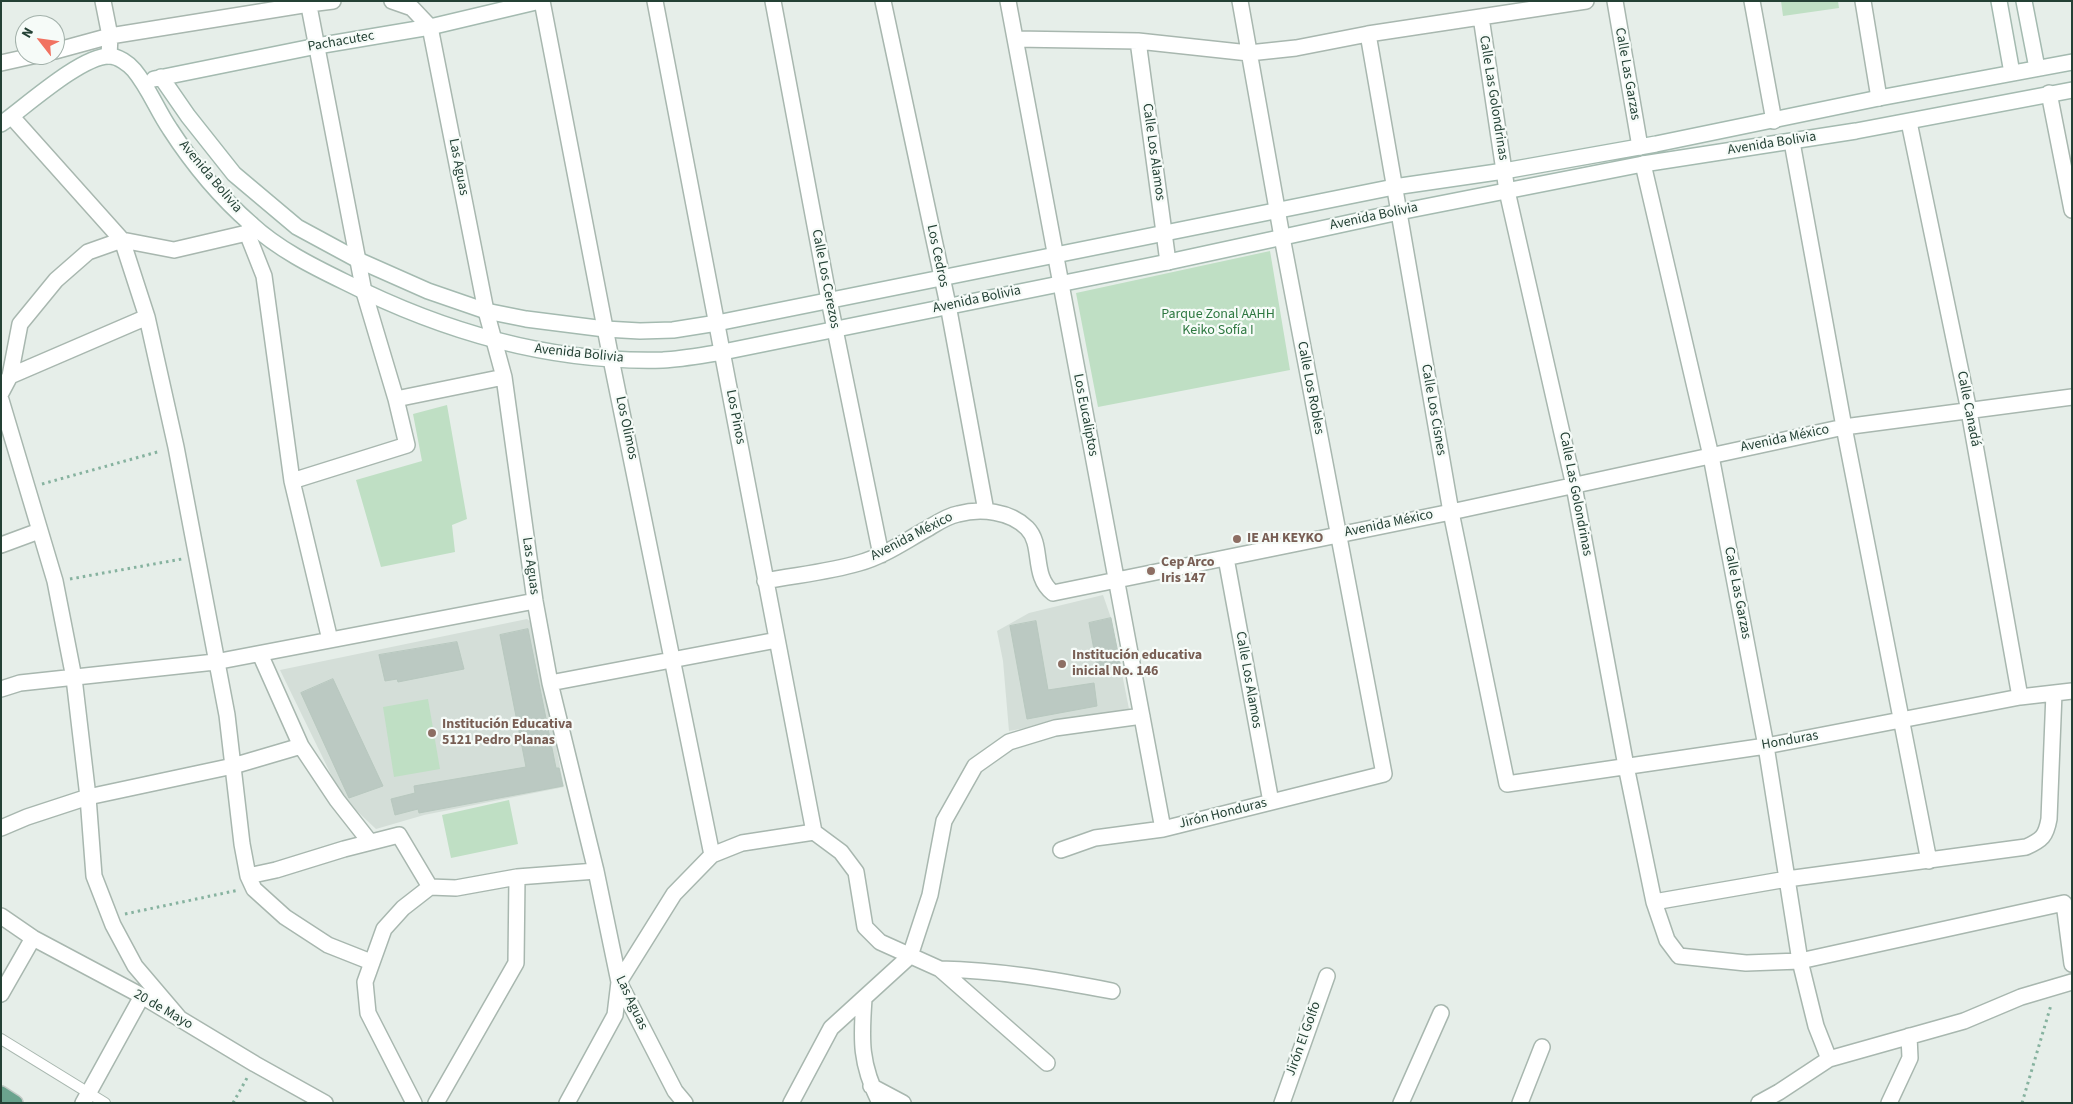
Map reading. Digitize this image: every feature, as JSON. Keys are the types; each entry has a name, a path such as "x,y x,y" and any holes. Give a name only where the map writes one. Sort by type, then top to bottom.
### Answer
{"main road":[{"path":"1,1094 15,1103"}],"street":[{"path":"103,1 110,36 109,56 90,60 70,72 6,120 122,240 147,317 176,447 215,662 227,715 242,844 251,882 285,917 328,945 371,962"},
{"path":"65,48 110,36 309,2 333,1"},
{"path":"392,1 412,8 430,27"},
{"name":"Pachacutec","path":"142,82 317,46 430,27 541,1"},
{"name":"Los Olimos","path":"541,1 712,855"},
{"name":"Los Pinos","path":"655,1 814,832"},
{"name":"Calle Los Cerezos","path":"773,1 834,329 881,555"},
{"name":"Los Cedros","path":"883,1 948,306 986,511"},
{"name":"Los Eucaliptos","path":"1008,1 1163,829"},
{"name":"Calle Los Robles","path":"1240,1 1282,237 1384,774"},
{"path":"1015,39 1138,42 1249,53 1296,48 1368,34 1586,1"},
{"name":"Calle Las Garzas","path":"1615,1 1640,147"},
{"path":"1752,1 1774,121"},
{"path":"1863,1 1879,98"},
{"path":"1999,1 2012,73"},
{"path":"2024,1 2037,68"},
{"path":"292,482 407,445 396,399 364,292 309,2"},
{"name":"Calle Las Golondrinas","path":"1480,17 1507,191 1574,486 1626,766 1654,902 1667,940 1678,956 1746,963 1800,961"},
{"name":"Las Aguas","path":"430,27 486,311 504,377 534,601 550,682 596,871 619,982 674,1090 685,1103"},
{"name":"Calle Los Cisnes","path":"1368,34 1451,512 1507,784"},
{"name":"Calle Los Alamos","path":"1138,42 1168,262"},
{"name":"Avenida Bolivia","path":"109,56 120,59 134,69 170,129 249,228 304,262 364,292 429,319 493,339 566,355 612,359 665,360 723,352 1168,262 1398,212 1643,164 1792,142 1909,122 2072,90"},
{"path":"1,63 15,60"},
{"name":"Avenida Bolivia","path":"161,77 188,116 234,174 297,227 358,260 428,290 486,311 526,319 606,329 673,330 717,323 1394,187 1640,147 1879,98 2072,62"},
{"path":"2049,93 2072,210"},
{"path":"1851,104 1856,131"},
{"name":"Calle Canadá","path":"1909,122 1969,411 2020,698"},
{"path":"1792,142 1844,427 1929,861"},
{"name":"Calle Las Garzas","path":"1643,164 1711,456 1766,746 1800,961 1816,1026 1829,1059"},
{"path":"1,393 10,376 20,324 56,280 88,252 122,240 174,250 249,228 264,276 292,482 330,640"},
{"path":"10,376 147,317"},
{"path":"396,399 504,377"},
{"name":"Avenida México","path":"765,581 858,564 881,555 951,516 986,511 1000,513 1028,528 1034,541 1040,576 1046,587 1053,593 1451,512 1844,427 2072,397"},
{"path":"1,400 55,582 74,678 88,797 94,876 109,916 135,966 181,1020"},
{"path":"1,544 39,531"},
{"name":"Calle Los Alamos","path":"1226,558 1271,802"},
{"path":"1,690 20,683 215,662 534,601"},
{"path":"550,682 777,640"},
{"path":"260,654 301,746 337,800 370,842"},
{"name":"Honduras","path":"1507,784 1766,746 2020,698 2072,691"},
{"path":"1654,902 1786,879 2026,847 2038,842 2046,832 2049,819 2054,693"},
{"path":"790,1103 831,1028 910,956 930,895 944,821 975,766 1009,742 1018,739 1055,728 1142,716"},
{"path":"1,828 27,817 88,797 233,766 301,746"},
{"name":"Jirón Honduras","path":"1061,850 1095,838 1163,829 1384,774"},
{"path":"567,1103 615,1015 619,982 674,894 712,855 742,843 814,832 841,852 856,872 865,927 880,942 940,969 1047,1063"},
{"path":"251,882 276,870 399,835 430,887"},
{"path":"414,1103 368,1013 365,982 384,929 403,908 430,887 456,888 518,877 596,871"},
{"path":"436,1103 516,963 518,877"},
{"path":"1800,961 2064,903 2072,964"},
{"name":"20 de Mayo","path":"1,916 33,938 142,996 254,1064 325,1103"},
{"path":"1,994 33,938"},
{"path":"940,969 993,971 1112,991"},
{"name":"Jirón El Golfo","path":"1282,1103 1327,976"},
{"path":"1758,1103 1779,1092 1829,1059 1964,1021 2021,997 2064,984"},
{"path":"86,1098 142,996"},
{"path":"864,999 861,1034 862,1055 871,1086 880,1103"},
{"path":"1401,1103 1441,1012"},
{"path":"1890,1103 1910,1058 1909,1036"},
{"path":"1520,1103 1542,1047"},
{"path":"871,1086 903,1103"}],"lane":[{"path":"1,1039 86,1098 105,1103"}],"path":[{"path":"27,488 176,447"},
{"path":"55,582 196,556"},
{"path":"109,916 233,891 251,882"},
{"path":"2022,1103 2064,984"},
{"path":"233,1103 254,1064"}],"shaded area":[{"name":"Institución educativa inicial No. 146","path":"1103,595 1111,618 1129,709 1009,731 1003,661 997,631 1029,613"},
{"name":"Institución Educativa 5121 Pedro Planas","path":"527,619 532,623 564,787 424,815 376,829 342,797 280,670"}],"green space":[{"path":"1781,1 1838,1 1839,8 1783,16"},
{"name":"Parque Zonal AAHH Keiko Sofía I","path":"1270,251 1290,370 1098,407 1076,293"},
{"path":"447,405 467,519 452,525 455,552 381,567 356,480 422,461 413,414"},
{"path":"428,699 440,769 394,777 383,707"},
{"path":"509,800 518,844 451,858 442,815"}],"building":[{"path":"1111,618 1121,668 1098,671 1089,623"},
{"path":"1036,621 1048,690 1094,683 1097,706 1027,719 1010,626"},
{"path":"528,629 556,768 559,768 563,786 419,813 418,809 395,815 391,799 415,793 414,786 526,767 500,635"},
{"path":"457,642 464,669 398,682 397,679 385,681 379,655"},
{"path":"333,679 383,786 349,798 301,693"}],"place":[{"name":"IE AH KEYKO","path":"1237,539"},
{"name":"Cep Arco Iris 147","path":"1151,571"},
{"name":"Institución educativa inicial No. 146","path":"1062,664"},
{"name":"Institución Educativa 5121 Pedro Planas","path":"432,733"}]}
